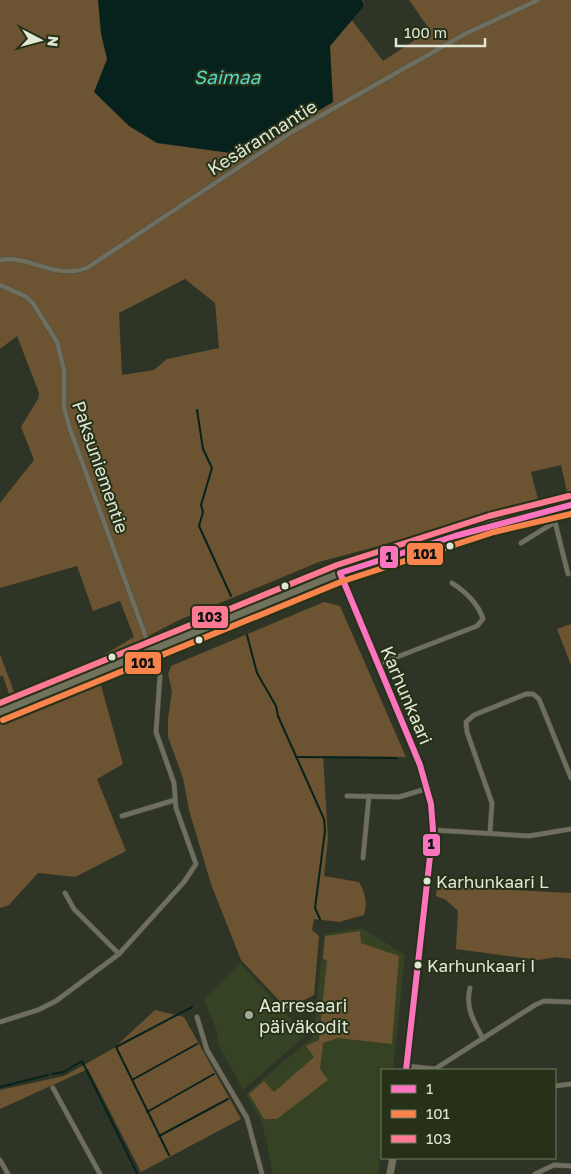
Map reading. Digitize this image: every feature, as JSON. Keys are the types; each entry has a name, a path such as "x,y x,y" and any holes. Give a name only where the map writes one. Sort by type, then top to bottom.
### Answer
{"main road":[{"path":"0,712 340,573 435,541 571,505"},
{"name":"Karhunkaari","path":"340,573 379,664 428,788 432,830 407,1068"},
{"path":"390,1174 393,1159"}],"street":[{"name":"Kesärannantie","path":"0,260 11,259 67,272 87,268 300,127 450,42 538,0"},
{"name":"Paksuniementie","path":"0,285 25,296 33,303 57,342 64,370 64,408 70,429 160,676 156,732 174,783 175,800 196,864 195,869 119,954"},
{"path":"552,510 568,574"},
{"path":"521,543 555,522"},
{"path":"379,664 477,626 483,620 480,609 465,592 452,583"},
{"path":"490,832 492,803 467,732 466,722 474,715 526,694 533,694 539,699 571,778"},
{"path":"347,796 407,796 428,788"},
{"path":"363,858 370,796"},
{"path":"122,816 175,800"},
{"path":"432,830 490,832 529,836 571,829"},
{"path":"0,1020 38,1010 56,1001 119,954 74,908 65,893"},
{"path":"470,988 467,1000 468,1011 483,1039"},
{"path":"407,1068 435,1069 539,1003 553,1000 571,1002"},
{"path":"198,1017 207,1050 247,1118 262,1174"},
{"path":"556,1086 571,1084"},
{"path":"53,1088 100,1174"},
{"path":"0,1160 8,1174"},
{"path":"536,1174 554,1166 571,1166"}],"shaded area":[{"path":"0,0 363,0 364,6 351,19 383,61 430,30 409,0 571,0 571,518 559,516 568,496 561,465 531,472 539,503 319,562 179,620 95,664 123,764 97,779 126,851 75,877 38,873 9,905 0,908 0,712 13,706 3,676 0,676 0,654 14,692 92,662 134,637 120,601 93,611 77,566 0,588 0,503 34,460 21,427 38,399 39,393 17,336 0,349","holes":["185,279 215,303 219,348 167,359 154,370 122,375 119,313"]},
{"path":"324,602 340,606 406,757 323,756 328,838 324,876 359,882 363,890 366,906 364,915 339,922 314,919 312,930 319,936 314,995 287,1009 241,960 211,884 189,810 183,778 168,737 168,719 172,691 168,674 171,666"},
{"path":"571,624 571,665 557,629"},
{"path":"437,886 571,893 571,959 556,957 539,960 456,949 458,911 446,900 436,896"},
{"path":"362,928 405,955 393,1069 381,1069 381,1150 378,1174 273,1174 262,1122 246,1094 313,1038 324,934"},
{"path":"360,931 361,943 399,956 392,1044 338,1038 323,1043 320,1069 328,1080 277,1119 264,1119 249,1094 264,1081 274,1092 314,1057 306,1046 319,1040 327,960 323,959 325,936"},
{"name":"Aarresaari päiväkodit","path":"240,963 306,1035 243,1090 218,1044 217,1031 204,999"},
{"path":"155,1010 184,1017 241,1119 141,1172 88,1069 0,1109 0,1090 64,1076 114,1048"}],"water":[{"name":"Saimaa","path":"98,0 362,0 364,6 330,46 333,102 245,155 157,143 129,126 94,92 107,59 101,34"}],"waterway":[{"path":"197,410 203,449 212,468 201,505 203,512 199,526 231,596"},
{"path":"247,635 257,673 276,706 278,716 324,819 325,831 315,908 320,919"},
{"path":"296,757 397,758"},
{"path":"169,1155 116,1047 192,1007"},
{"path":"132,1080 197,1044"},
{"path":"52,1074 64,1072 82,1061 137,1173"},
{"path":"147,1112 214,1074"},
{"path":"0,1087 48,1075"},
{"path":"159,1136 228,1099"}],"transit line":[{"name":"103","path":"0,703 337,565 489,516 569,496"},
{"name":"1","path":"406,1069 433,830 431,804 420,765 340,573 455,536 571,505"},
{"name":"101","path":"3,720 343,581 494,532 571,514"}],"place":[{"name":"Karhunkaari L","path":"427,881"},
{"name":"Karhunkaari I","path":"418,965"},
{"name":"Aarresaari päiväkodit","path":"249,1015"}]}
